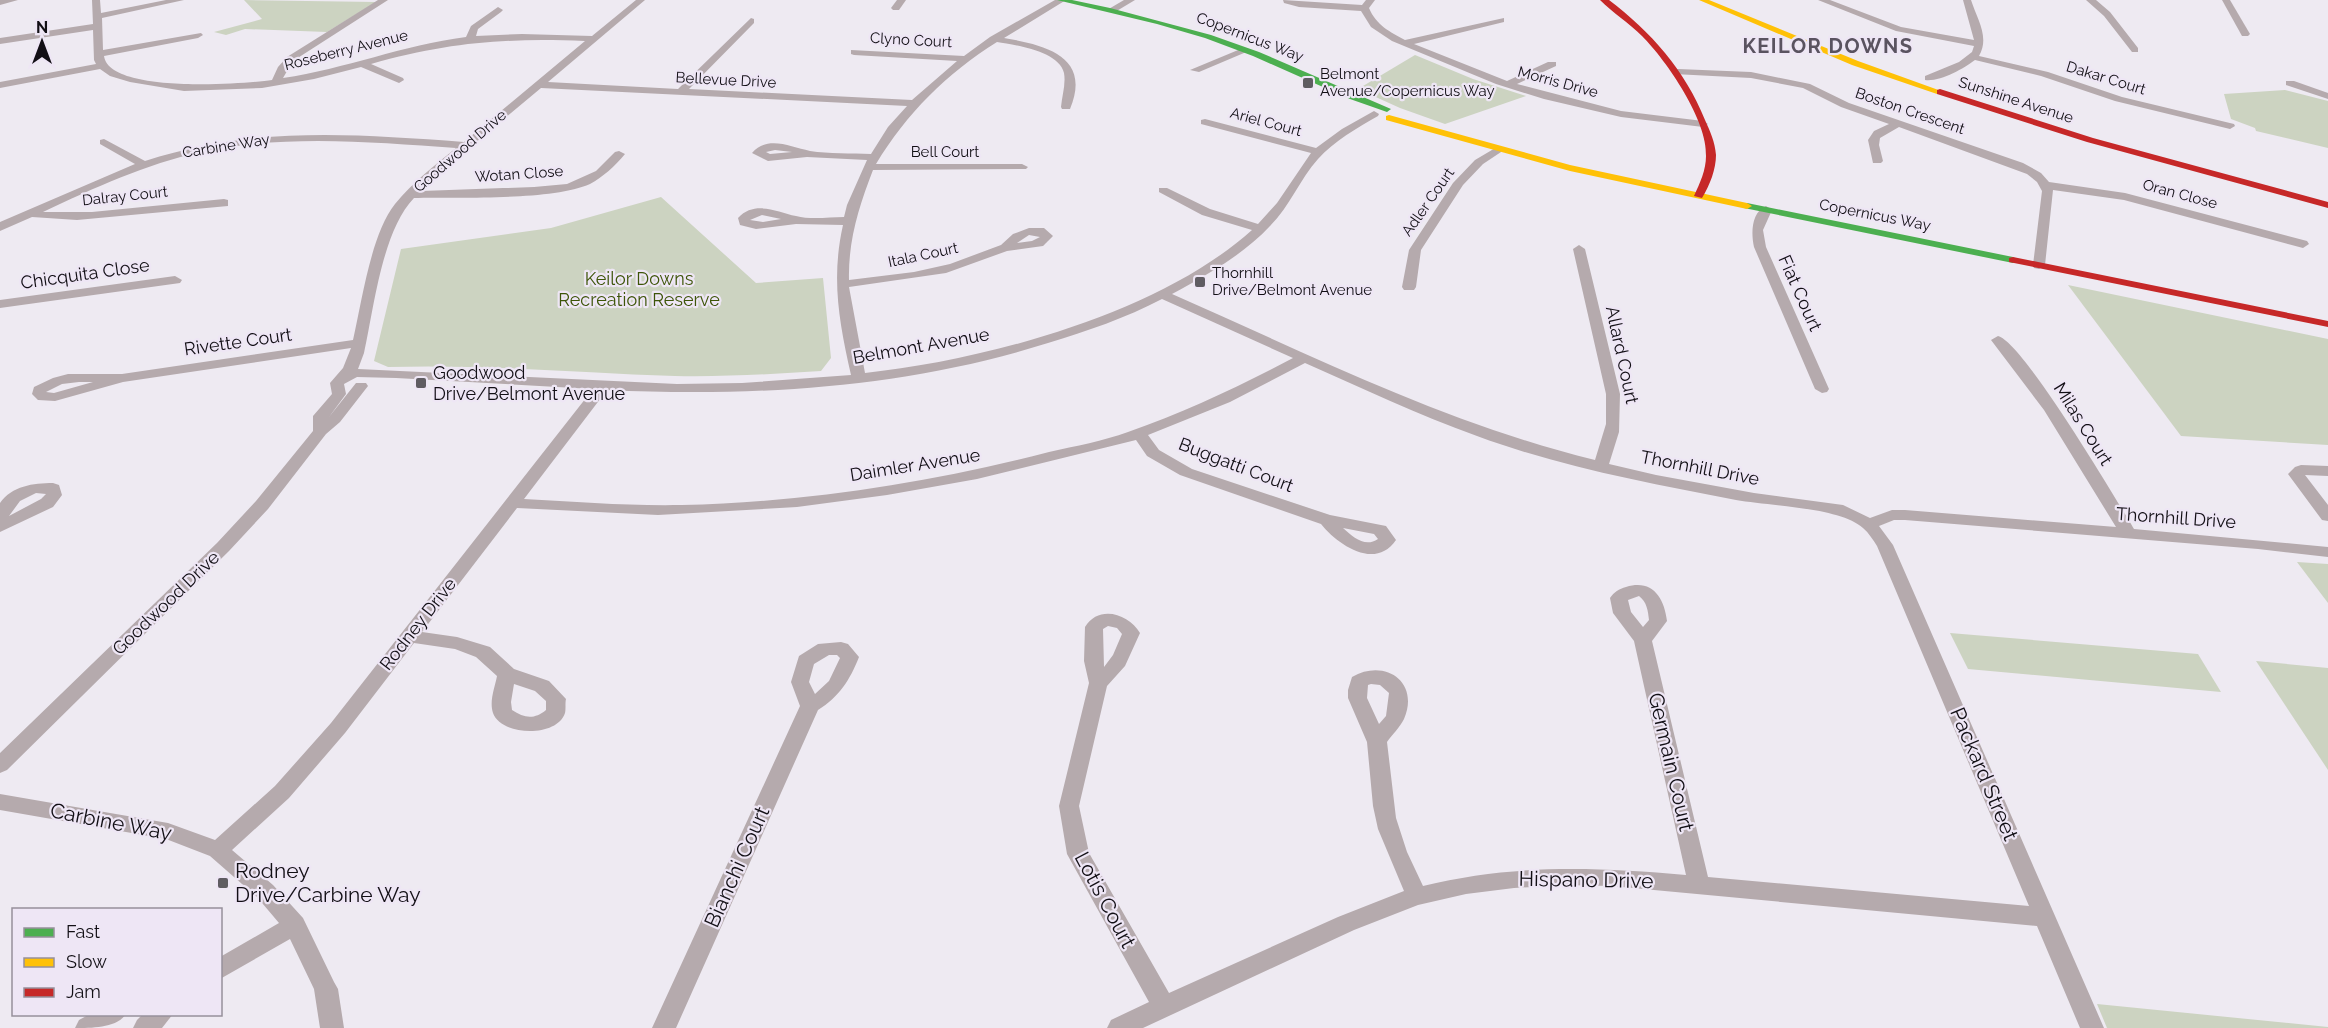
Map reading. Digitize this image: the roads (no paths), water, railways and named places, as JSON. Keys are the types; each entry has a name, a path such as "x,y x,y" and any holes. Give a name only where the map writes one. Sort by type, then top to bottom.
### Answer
{"street":[{"path":"0,2 14,0"},
{"path":"0,85 102,66 99,54 96,0"},
{"path":"0,41 98,21 180,0"},
{"path":"278,81 283,67 290,59 384,0"},
{"name":"Goodwood Drive","path":"321,431 321,416 335,401 358,348 387,229 400,206 466,145 641,0"},
{"path":"859,378 846,318 843,252 850,221 870,162 890,131 946,72 993,39 1062,0"},
{"name":"Copernicus Way","path":"1062,0 1177,27 1246,50 1385,114 1497,150 1593,174 2328,324"},
{"path":"1112,10 1131,0"},
{"path":"1604,0 1642,30 1666,54 1678,72 1709,141 1708,174 1699,196"},
{"name":"Sunshine Avenue","path":"1703,0 1841,57 2024,114 2328,192"},
{"name":"Sunshine Avenue","path":"1728,0 1827,41 1934,74 2024,114"},
{"path":"1822,0 1899,28 1980,44"},
{"path":"1967,0 1980,44 1973,57 1934,74 1928,83 1935,87 2120,141 2131,147 2132,152 2328,205"},
{"path":"2090,0 2108,14 2135,50"},
{"path":"2226,0 2245,34"},
{"path":"1292,4 1367,4"},
{"name":"Morris Drive","path":"1367,4 1370,21 1377,27 1404,43 1465,69 1508,84 1610,111 1703,124"},
{"path":"470,39 474,28 498,10"},
{"path":"679,93 746,20 762,20"},
{"path":"1404,43 1501,20"},
{"path":"99,54 198,35"},
{"name":"Roseberry Avenue","path":"102,66 120,76 167,86 215,87 278,81 408,50 470,39 514,36 595,39"},
{"path":"993,39 1041,49 1060,59 1066,65 1069,76 1066,107"},
{"path":"1195,70 1246,50"},
{"name":"Clyno Court","path":"855,52 965,59"},
{"name":"Dakar Court","path":"1973,57 2044,74 2118,99 2230,126"},
{"path":"361,63 400,80"},
{"path":"1508,84 1552,64"},
{"name":"Boston Crescent","path":"1678,72 1751,75 1791,82 1818,91 1845,105 2019,165 2046,184"},
{"path":"2290,83 2328,96"},
{"name":"Bellevue Drive","path":"537,85 914,104"},
{"name":"Belmont Avenue","path":"341,383 346,389 363,380 419,376 486,377 676,388 728,388 859,378 948,364 1026,344 1101,320 1162,294 1210,267 1261,229 1283,204 1303,170 1319,152 1353,128 1385,114"},
{"name":"Ariel Court","path":"1205,122 1319,152"},
{"path":"1877,161 1871,141 1898,124"},
{"name":"Carbine Way","path":"0,227 142,164 200,148 279,138 320,137 466,145"},
{"path":"104,142 142,164"},
{"name":"Adler Court","path":"1409,287 1415,250 1459,183 1479,162 1497,150"},
{"name":"Wotan Close","path":"410,195 534,191 568,187 584,182 600,173 619,154"},
{"name":"Bell Court","path":"807,154 870,162 1022,167"},
{"path":"2039,265 2047,197 2046,184"},
{"name":"Oran Close","path":"2046,184 2125,197 2303,244"},
{"path":"1163,190 1206,212 1261,229"},
{"name":"Dalray Court","path":"30,213 54,218 77,218 156,208 226,203"},
{"name":"Fiat Court","path":"1766,210 1757,230 1760,247 1822,389"},
{"path":"794,220 850,221"},
{"name":"Itala Court","path":"844,284 907,277 956,266 1006,247"},
{"name":"Allard Court","path":"1579,249 1613,394 1616,418 1612,439 1600,468"},
{"name":"Chicquita Close","path":"0,304 178,280"},
{"name":"Thornhill Drive","path":"1162,294 1421,409 1484,433 1600,468 1688,487 1843,510 1869,524 1892,515 1905,515 2258,543 2328,552"},
{"name":"Milas Court","path":"1998,340 2042,393 2129,534"},
{"path":"358,348 362,359 363,380"},
{"name":"Rivette Court","path":"122,378 358,348"},
{"name":"Daimler Avenue","path":"511,503 705,509 860,495 950,481 1139,434 1252,385 1305,357"},
{"name":"Goodwood Drive","path":"0,765 223,547 284,480 321,431 335,419 363,380"},
{"name":"Rodney Drive","path":"218,850 282,792 338,728 604,384"},
{"name":"Buggatti Court","path":"1139,434 1153,453 1186,472 1328,520"},
{"path":"2328,471 2301,470 2296,474 2328,516"},
{"path":"0,518 3,508 14,496 37,487 53,488 54,495 47,503 0,527"},
{"name":"Packard Street","path":"1869,524 1885,545 2092,1028"},
{"path":"409,636 457,643 483,652 507,674"},
{"name":"Germain Court","path":"1642,640 1699,885"},
{"name":"Lotis Court","path":"1098,684 1069,806 1078,854 1163,1005"},
{"name":"Bianchi Court","path":"664,1028 810,706"},
{"path":"1377,740 1387,824 1399,859 1417,896"},
{"name":"Carbine Way","path":"0,802 168,831 218,850 265,891 295,925 326,989 332,1028"},
{"name":"Hispano Drive","path":"1119,1028 1163,1005 1377,911 1417,896 1478,883 1551,876 1611,877 2045,917"},
{"path":"222,968 295,925"},
{"path":"87,1028 110,1016"},
{"path":"145,1028 159,1016"}],"place":[{"name":"Belmont Avenue/Copernicus Way","path":"1308,83"},
{"name":"Thornhill Drive/Belmont Avenue","path":"1200,282"},
{"name":"Goodwood Drive/Belmont Avenue","path":"421,383"},
{"name":"Rodney Drive/Carbine Way","path":"223,883"}],"district":[{"name":"KEILOR DOWNS","path":"1828,46"}],"park label":[{"name":"Keilor Downs Recreation Reserve","path":"639,289"}]}
